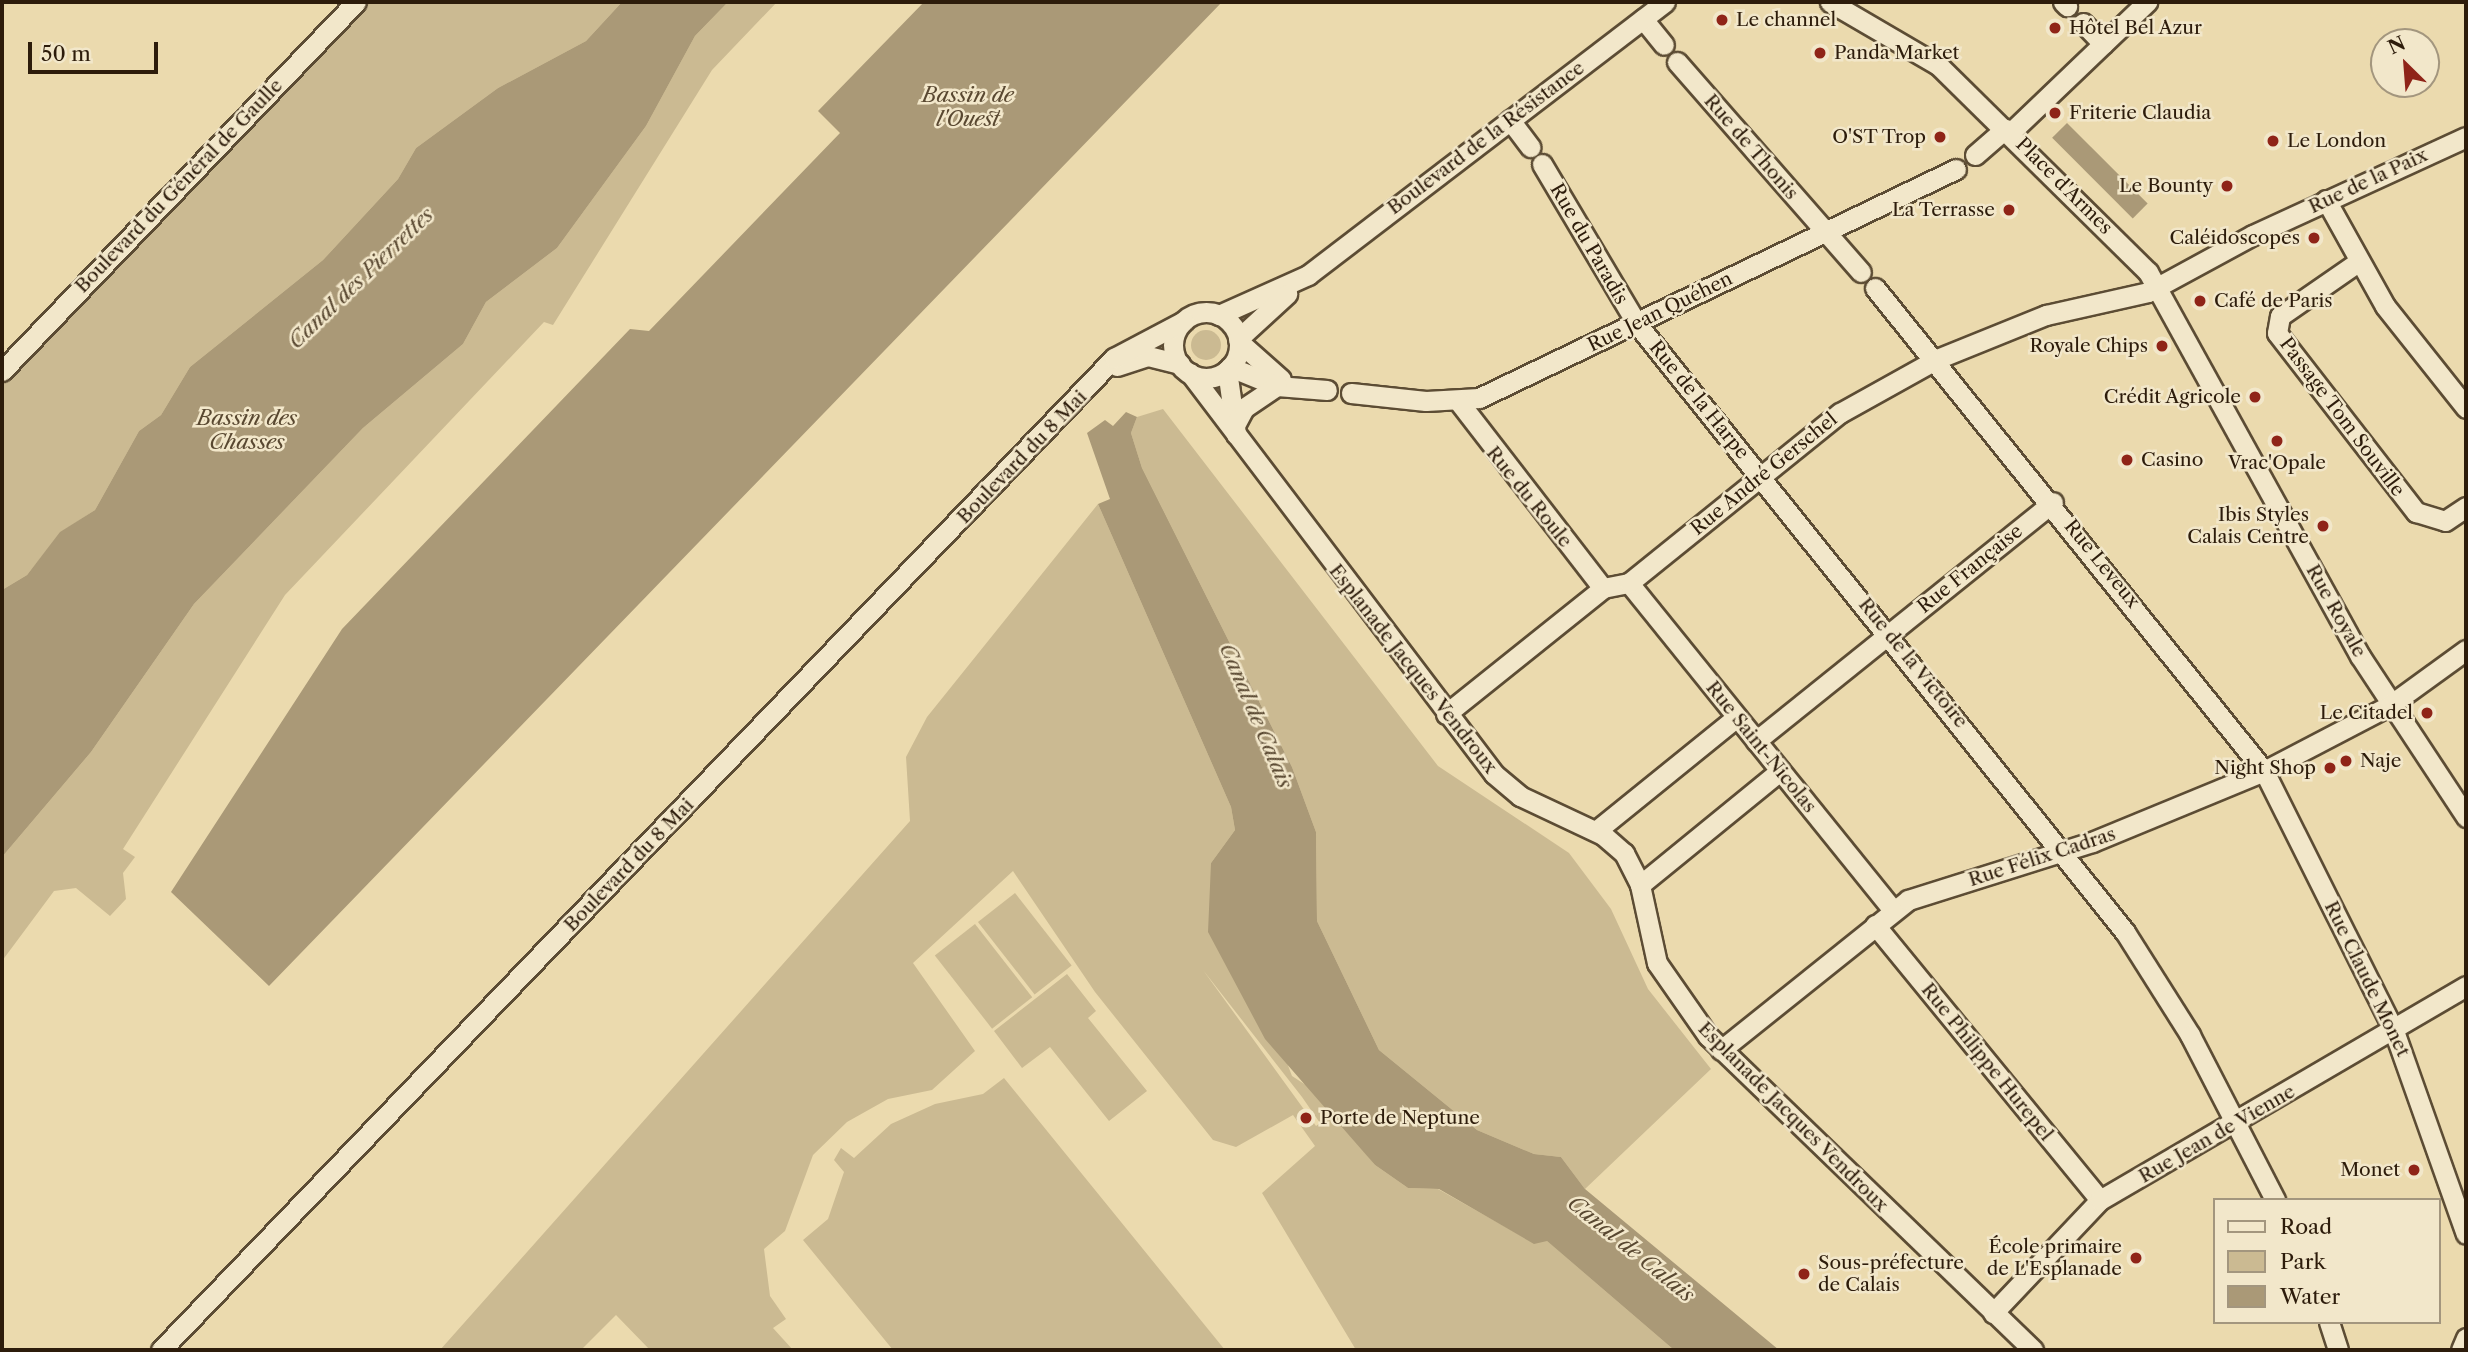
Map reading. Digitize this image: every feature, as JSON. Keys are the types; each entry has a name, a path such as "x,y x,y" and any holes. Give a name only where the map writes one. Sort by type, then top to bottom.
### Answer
{"street":[{"name":"Boulevard du Général de Gaulle","path":"2,353 337,2"},
{"name":"Boulevard du Général de Gaulle","path":"2,371 356,2"},
{"name":"Boulevard de la Résistance","path":"1238,341 1308,275 1665,2"},
{"path":"1830,2 1927,56 2008,131 1975,155"},
{"name":"Place d'Armes","path":"2147,2 2008,131 2159,286"},
{"path":"1643,19 1664,45"},
{"path":"2083,23 2103,44"},
{"name":"Rue de Thonis","path":"1677,62 1861,272"},
{"path":"1510,120 1530,147"},
{"name":"Rue de la Paix","path":"2159,286 2326,200 2466,137"},
{"name":"Rue du Paradis","path":"1542,164 1637,324"},
{"name":"Rue Jean Quéhen","path":"1351,393 1459,402 1637,324 1956,169"},
{"path":"2326,200 2358,262 2404,332 2466,408"},
{"name":"Passage Tom Souville","path":"2358,262 2280,316 2277,333 2416,512 2445,521 2466,508"},
{"name":"Boulevard de la Résistance","path":"1219,315 1308,275"},
{"name":"Rue André Gerschel","path":"1446,714 1603,589 1629,583 1830,419 1937,359 2051,313 2159,286"},
{"name":"Rue Royale","path":"2159,286 2390,705 2466,817"},
{"name":"Rue Leveux","path":"1875,288 1937,359 2053,502 2264,771"},
{"path":"1298,387 1238,341 1219,315 1200,313 1185,321 1174,339 1185,368 1207,377 1228,369 1277,386 1327,390"},
{"name":"Boulevard du 8 Mai","path":"161,1350 1122,351 1185,321"},
{"name":"Rue de la Harpe","path":"1637,324 1761,475"},
{"path":"1228,369 1238,341"},
{"name":"Boulevard du 8 Mai","path":"1096,380 1142,356 1185,368"},
{"name":"Esplanade Jacques Vendroux","path":"1185,368 1247,454 1446,714 1506,786 1595,831 1624,853 1640,885 1663,976 1721,1050 2033,1350"},
{"name":"Esplanade Jacques Vendroux","path":"1228,369 1234,428 1247,454"},
{"path":"1234,428 1244,408 1277,386"},
{"name":"Rue du Roule","path":"1459,402 1603,589"},
{"name":"Rue de la Victoire","path":"1761,475 2065,852 2160,985 2238,1124 2274,1198"},
{"name":"Rue Française","path":"1756,741 2053,502"},
{"name":"Rue Saint-Nicolas","path":"1629,583 1893,910"},
{"name":"Rue Félix Cadras","path":"1721,1050 1893,910 1916,897 2065,852 2264,771 2390,705 2466,650"},
{"path":"1595,831 1737,717"},
{"path":"1640,885 1780,771"},
{"name":"Rue Claude Monet","path":"2264,771 2394,1031 2466,1234"},
{"name":"Rue Philippe Hurepel","path":"1875,925 2100,1200"},
{"name":"Rue Jean de Vienne","path":"1993,1312 2100,1200 2238,1124 2466,986"},
{"path":"2330,1324 2338,1350"},
{"path":"2460,1350 2466,1338"}],"green space":[{"path":"368,2 622,2 586,41 498,88 416,148 398,179 323,260 190,367 161,415 139,431 95,510 61,532 27,575 2,590 2,385"},
{"path":"728,2 777,2 712,70 553,325 544,322 285,595 123,849 135,857 123,873 126,899 110,916 76,888 54,891 2,961 2,857 91,752 194,604 363,428 463,344 486,302 557,248 646,126 695,36"},
{"path":"1206,330 1212,331 1220,339 1220,351 1212,359 1206,360 1200,359 1192,351 1191,345 1192,339 1200,331"},
{"path":"1163,409 1438,766 1569,853 1611,909 1648,989 1711,1069 1585,1189 1561,1157 1534,1154 1477,1130 1379,1050 1317,921 1316,832 1292,767 1142,468 1131,433 1137,417"},
{"path":"1098,504 1231,807 1235,830 1211,863 1292,1076 1315,1091 1375,1165 1408,1188 1438,1189 1534,1243 1546,1240 1674,1350 1356,1350 1262,1193 1315,1146 1293,1115 1236,1147 1213,1140 1095,992 1013,871 913,963 975,1051 932,1090 888,1099 847,1122 813,1155 785,1231 764,1249 770,1296 786,1319 773,1328 793,1350 650,1350 616,1315 581,1350 440,1350 910,821 906,757 927,717","holes":["1203,970 1320,1123 1316,1126"]},
{"path":"1015,893 1072,965 1035,994 978,922"},
{"path":"975,924 1032,997 992,1029 935,955"},
{"path":"1067,974 1096,1011 1088,1018 1147,1091 1109,1121 1050,1047 1022,1068 994,1031"},
{"path":"1004,1078 1225,1350 893,1350 803,1240 828,1219 844,1172 834,1160 841,1148 854,1158 891,1124 935,1104 983,1094"}],"water":[{"name":"Bassin des Chasses","path":"622,2 728,2 695,36 646,126 557,248 486,302 463,344 363,428 194,604 91,752 2,857 2,590 27,575 60,532 95,510 139,431 161,415 190,367 323,260 398,179 416,148 498,88 586,41"},
{"name":"Bassin de l'Ouest","path":"924,2 1222,2 269,986 171,892 342,629 630,329 649,331 840,133 818,111"},
{"path":"2067,123 2148,204 2133,218 2052,138"},
{"name":"Canal de Calais","path":"1126,412 1137,417 1131,433 1142,468 1292,767 1316,832 1317,921 1379,1050 1477,1130 1534,1154 1561,1157 1585,1189 1779,1350 1674,1350 1547,1241 1534,1244 1439,1189 1408,1188 1375,1165 1265,1039 1208,932 1211,863 1235,830 1231,807 1098,504 1110,499 1087,433 1105,420 1113,426"}],"place":[{"name":"Le channel","path":"1722,20"},
{"name":"Hôtel Bel Azur","path":"2055,28"},
{"name":"Panda Market","path":"1820,53"},
{"name":"Friterie Claudia","path":"2055,113"},
{"name":"O'ST Trop","path":"1940,137"},
{"name":"Le London","path":"2273,141"},
{"name":"Le Bounty","path":"2227,186"},
{"name":"La Terrasse","path":"2009,210"},
{"name":"Caléidoscopes","path":"2314,238"},
{"name":"Café de Paris","path":"2200,301"},
{"name":"Royale Chips","path":"2162,346"},
{"name":"Crédit Agricole","path":"2255,397"},
{"name":"Vrac'Opale","path":"2277,441"},
{"name":"Casino","path":"2127,460"},
{"name":"Ibis Styles Calais Centre","path":"2323,526"},
{"name":"Le Citadel","path":"2427,713"},
{"name":"Naje","path":"2346,761"},
{"name":"Night Shop","path":"2330,768"},
{"name":"Porte de Neptune","path":"1306,1118"},
{"name":"Monet","path":"2414,1170"},
{"name":"École primaire de L'Esplanade","path":"2136,1258"},
{"name":"Sous-préfecture de Calais","path":"1804,1274"}],"water label":[{"name":"Canal des Pierrettes","path":"361,278"}]}
